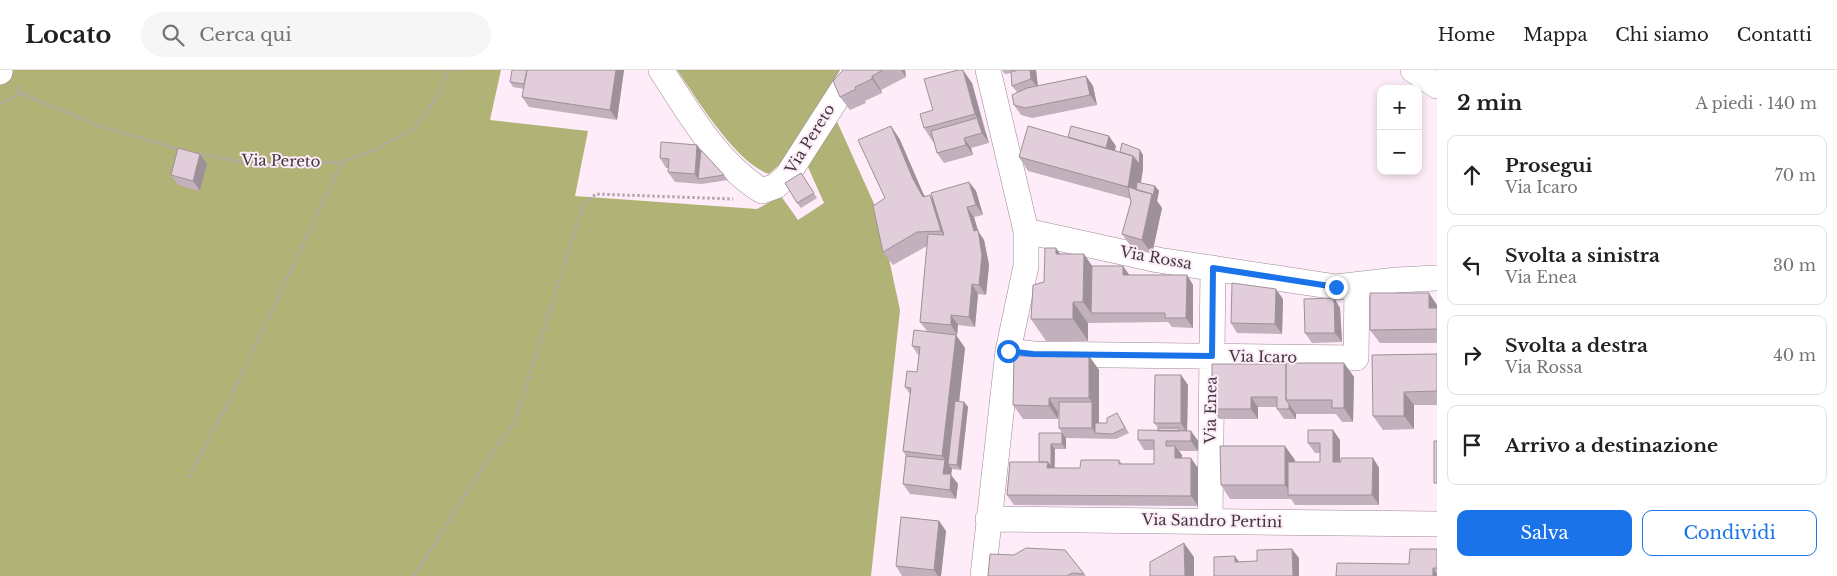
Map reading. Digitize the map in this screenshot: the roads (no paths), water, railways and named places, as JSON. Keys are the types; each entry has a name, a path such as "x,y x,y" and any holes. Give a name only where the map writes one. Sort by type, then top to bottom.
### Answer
{"street":[{"name":"Via Pereto","path":"660,70 708,140 749,183 762,191 776,186 788,176 855,70"},
{"path":"983,576 1008,351 1026,266 1026,231 988,70"},
{"path":"1413,70 1437,86"},
{"name":"Via Rossa","path":"1026,231 1158,260 1336,287 1397,280 1437,278"},
{"name":"Via Enea","path":"1210,521 1213,268"},
{"name":"Via Icaro","path":"1008,351 1033,354 1356,358 1357,286"},
{"name":"Via Sandro Pertini","path":"988,519 1437,524"}]}
